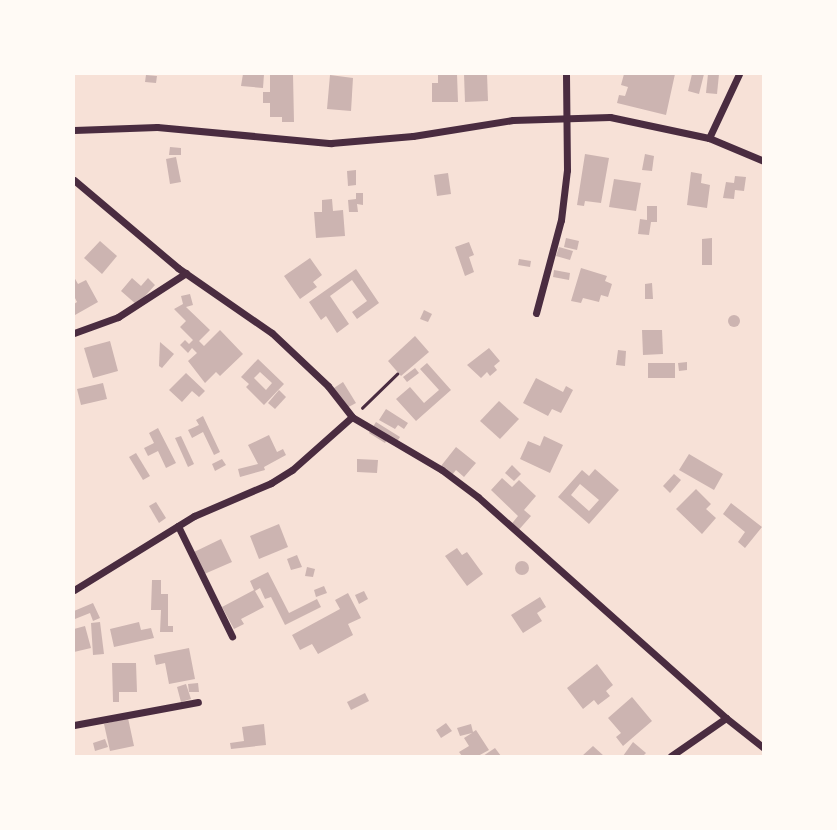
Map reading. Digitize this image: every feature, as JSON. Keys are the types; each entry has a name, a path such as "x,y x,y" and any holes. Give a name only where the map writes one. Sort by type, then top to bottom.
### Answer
{"street":[{"path":"536,313 561,220 566,170 566,74"},
{"path":"709,138 740,74"},
{"path":"74,130 157,127 331,143 373,141 513,120 567,116 643,121 709,138 764,161"},
{"path":"74,180 186,273 272,333 328,386 352,418 442,470 478,497 726,718 764,748"},
{"path":"74,333 118,317 186,273"},
{"path":"74,590 178,526 292,470 352,418"},
{"path":"178,526 232,636"},
{"path":"74,725 198,702"},
{"path":"671,757 726,718"},
{"path":"752,738 764,738"}],"path":[{"path":"352,418 397,374"}],"building":[{"path":"243,74 264,74 263,88 241,86"},
{"path":"270,74 293,74 294,122 282,122 282,117 270,117 270,103 263,103 263,92 270,92"},
{"path":"457,74 458,102 432,102 432,83 438,83 438,75"},
{"path":"464,74 487,74 488,101 465,102"},
{"path":"624,74 675,74 666,115 617,103 619,95 625,96 628,87 621,85"},
{"path":"692,74 704,74 699,94 688,91"},
{"path":"708,74 719,74 717,94 706,93"},
{"path":"146,75 157,76 156,83 145,82"},
{"path":"330,75 353,78 351,111 327,109"},
{"path":"170,147 181,148 181,155 169,155"},
{"path":"585,154 609,158 601,203 585,201 584,206 577,205"},
{"path":"645,154 654,156 652,171 642,170"},
{"path":"176,157 181,182 170,184 166,159"},
{"path":"356,170 356,185 348,186 347,171"},
{"path":"691,172 702,174 701,183 710,185 707,208 687,205"},
{"path":"448,173 451,194 437,196 434,175"},
{"path":"735,176 746,177 744,191 735,190 734,199 723,198 726,182 734,183"},
{"path":"614,179 641,183 636,211 609,207"},
{"path":"356,193 363,193 363,205 357,204 358,212 349,212 348,200 356,199"},
{"path":"332,199 333,211 343,210 345,236 316,238 314,212 322,212 322,200"},
{"path":"647,206 657,206 657,222 651,222 649,235 638,234 640,219 647,220"},
{"path":"566,238 579,241 577,250 564,247"},
{"path":"712,238 712,265 702,265 702,239"},
{"path":"100,241 117,256 102,274 84,258"},
{"path":"469,242 474,255 469,257 474,272 465,276 455,247"},
{"path":"559,247 573,251 570,260 556,256"},
{"path":"310,258 322,275 313,282 317,287 300,299 284,276"},
{"path":"519,259 531,261 530,267 518,265"},
{"path":"581,268 607,276 605,281 612,284 608,297 601,295 599,302 583,298 581,303 571,301"},
{"path":"356,269 379,303 357,319 352,312 367,301 352,280 330,296 349,324 337,333 326,316 321,320 309,302"},
{"path":"554,270 570,273 569,280 553,277"},
{"path":"74,277 78,284 86,280 98,302 75,315 74,304 77,302 74,296"},
{"path":"132,278 141,286 148,278 155,285 137,305 121,291"},
{"path":"652,283 653,299 645,299 645,284"},
{"path":"190,294 193,305 186,307 210,330 199,341 204,346 220,330 243,354 220,376 216,372 205,383 188,361 197,353 192,348 188,353 180,345 185,340 189,344 193,340 180,327 186,321 174,309 183,304 181,296"},
{"path":"424,310 432,314 428,322 420,319"},
{"path":"734,315 740,321 734,327 728,321"},
{"path":"642,330 662,330 663,354 643,355"},
{"path":"415,336 429,352 401,376 388,361"},
{"path":"110,341 118,371 93,378 84,348"},
{"path":"160,342 174,354 162,368 159,366"},
{"path":"489,348 500,361 494,366 497,370 490,376 487,372 481,378 467,365"},
{"path":"618,350 626,351 625,366 616,365"},
{"path":"258,359 284,384 264,405 246,387 249,384 241,377","holes":["260,372 272,383 266,390 254,378"]},
{"path":"687,362 687,370 679,371 678,363"},
{"path":"427,363 451,390 416,421 396,399 410,387 424,403 439,390 420,369"},
{"path":"648,363 675,363 675,378 648,378"},
{"path":"415,368 419,373 407,382 403,377"},
{"path":"186,373 205,391 199,397 192,391 182,402 169,390"},
{"path":"536,378 563,392 566,386 573,390 561,413 552,409 548,416 523,403"},
{"path":"343,382 356,403 343,410 331,390"},
{"path":"103,383 107,399 81,405 77,389"},
{"path":"279,390 286,397 275,409 268,403"},
{"path":"499,401 519,419 500,439 480,421"},
{"path":"386,409 408,423 404,429 398,425 395,429 379,420"},
{"path":"203,416 220,452 214,455 203,432 192,438 188,430 199,425 196,420"},
{"path":"376,422 400,437 396,443 388,438 385,443 369,433"},
{"path":"158,428 176,463 166,468 158,451 148,456 144,448 154,443 149,433"},
{"path":"269,435 277,452 283,449 286,455 264,467 265,470 240,477 238,469 258,464 248,445"},
{"path":"181,436 194,464 188,467 175,438"},
{"path":"544,436 563,445 550,473 520,459 528,441 540,446"},
{"path":"456,447 476,463 464,477 456,470 452,475 441,466"},
{"path":"136,453 150,476 143,480 129,457"},
{"path":"689,454 723,474 714,490 679,470"},
{"path":"222,459 226,465 215,471 212,464"},
{"path":"357,459 378,460 377,473 357,472"},
{"path":"512,465 521,474 514,481 505,473"},
{"path":"595,469 619,490 589,524 558,497 582,470 589,476","holes":["580,484 599,500 589,511 571,495"]},
{"path":"674,474 681,480 670,493 663,486"},
{"path":"502,478 512,487 519,480 536,496 524,510 531,516 516,533 509,527 518,516 491,490"},
{"path":"696,489 711,504 706,509 716,518 702,534 676,509"},
{"path":"156,502 166,518 159,523 149,506"},
{"path":"731,503 762,527 745,548 738,542 745,532 723,514"},
{"path":"279,524 288,547 259,559 250,536"},
{"path":"221,539 232,562 202,575 192,553"},
{"path":"457,548 462,555 467,552 483,574 467,586 445,556"},
{"path":"297,555 302,567 291,570 287,559"},
{"path":"522,561 527,563 527,573 522,575 517,573 515,568 517,563"},
{"path":"307,567 315,569 313,577 305,576"},
{"path":"268,572 289,613 317,599 321,607 285,625 271,597 265,599 260,588 255,591 264,607 241,619 244,624 234,629 222,607 254,590 250,581"},
{"path":"152,580 161,580 161,594 168,594 168,626 173,626 173,632 160,632 161,610 151,610"},
{"path":"324,586 327,593 316,597 314,590"},
{"path":"364,591 368,599 359,604 355,595"},
{"path":"348,593 361,618 348,624 353,635 318,654 312,644 300,650 292,635 340,609 335,600"},
{"path":"540,597 546,607 537,613 542,621 523,633 511,615"},
{"path":"93,603 100,618 93,621 90,613 75,619 74,611"},
{"path":"100,622 104,654 93,655 91,623"},
{"path":"139,622 141,630 151,628 154,638 114,647 110,629"},
{"path":"85,626 91,648 74,652 74,629"},
{"path":"189,648 195,679 169,684 165,663 156,665 154,655"},
{"path":"112,663 136,663 137,692 119,692 119,702 113,702"},
{"path":"597,664 613,685 606,691 610,696 598,705 594,700 583,709 567,688"},
{"path":"198,683 199,692 189,692 188,684"},
{"path":"186,684 191,699 181,702 177,687"},
{"path":"365,693 369,701 351,710 347,702"},
{"path":"632,697 652,721 623,746 616,737 621,733 608,718"},
{"path":"128,718 134,746 110,751 104,724"},
{"path":"446,723 452,731 441,738 436,730"},
{"path":"264,724 266,745 231,749 230,743 244,741 242,727"},
{"path":"471,724 473,732 476,730 489,750 478,756 462,756 459,752 469,746 464,738 472,733 460,736 457,728"},
{"path":"105,739 108,747 95,751 93,743"},
{"path":"633,742 646,753 643,756 623,756"},
{"path":"593,746 604,756 582,756"},
{"path":"495,748 501,756 483,756"}]}
